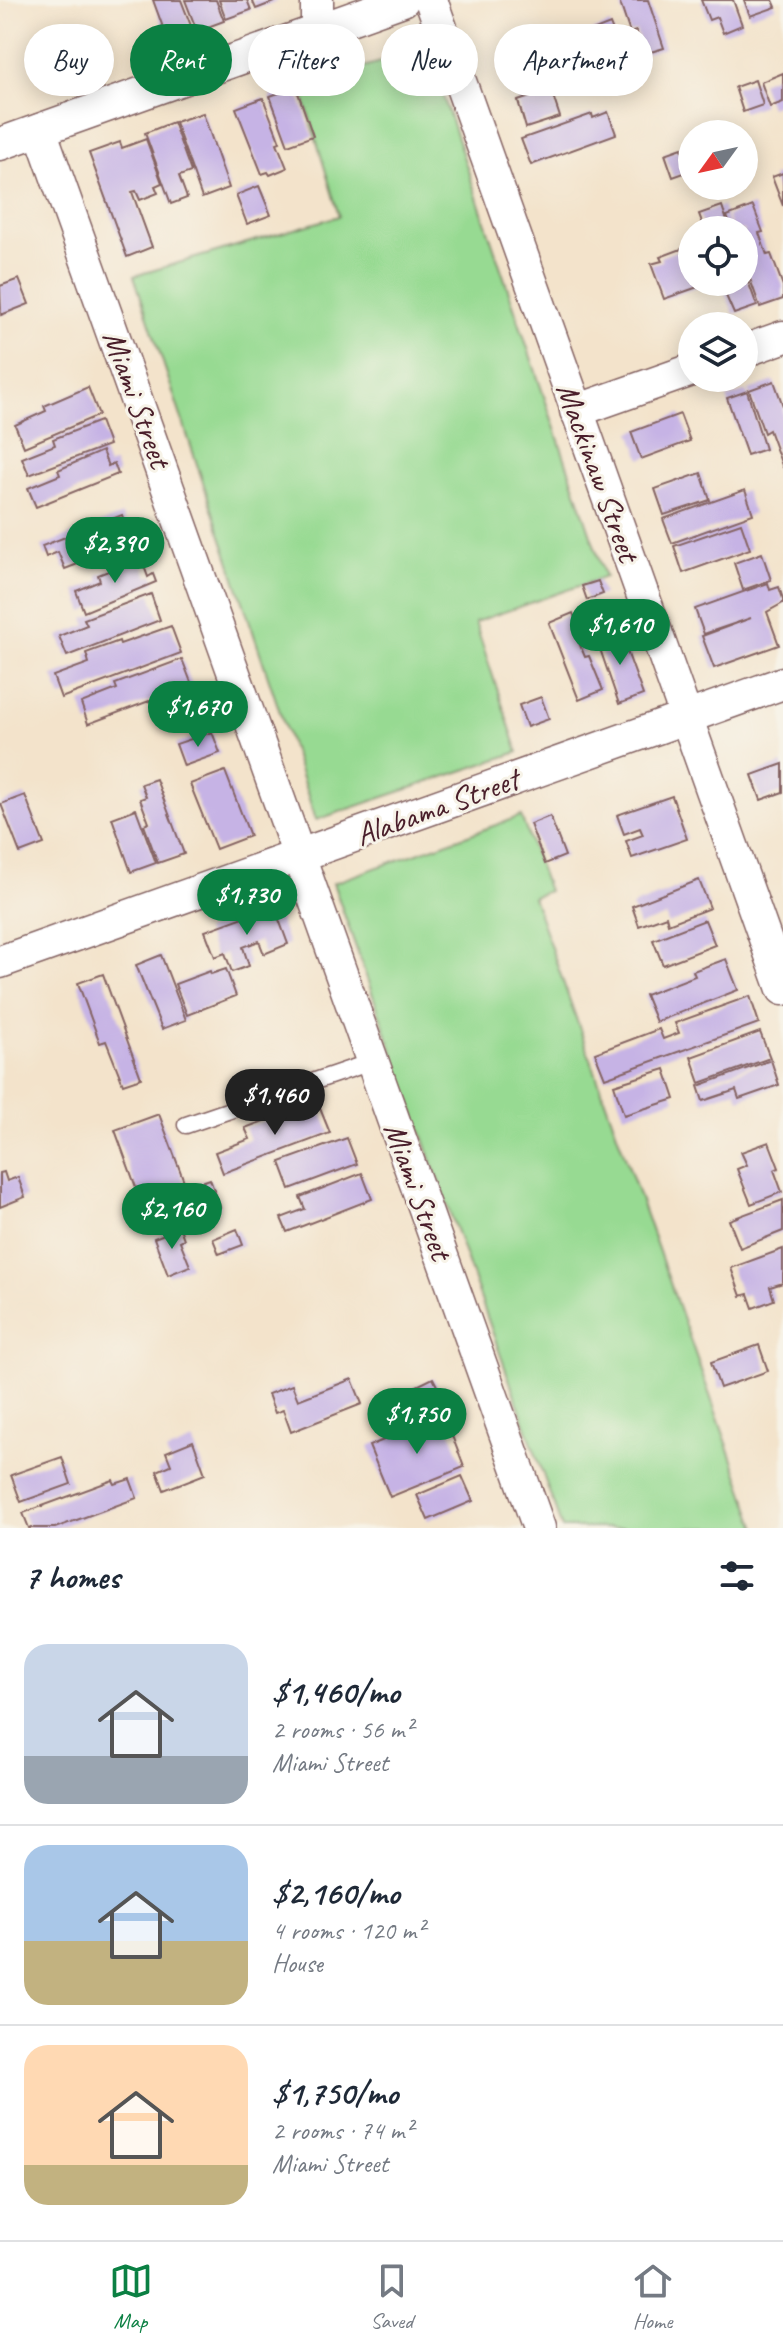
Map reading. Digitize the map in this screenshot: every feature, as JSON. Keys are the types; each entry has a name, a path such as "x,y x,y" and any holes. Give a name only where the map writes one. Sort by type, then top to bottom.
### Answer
{"street":[{"path":"0,144 317,15 403,0"},
{"name":"Mackinaw Street","path":"431,0 783,989"},
{"name":"Miami Street","path":"40,130 539,1528"},
{"path":"758,346 783,337"},
{"path":"576,411 678,375"},
{"name":"Alabama Street","path":"0,962 783,683"}],"lane":[{"path":"186,1125 371,1062"}],"green space":[{"path":"381,62 381,96 443,96 605,577 475,622 518,752 316,820 134,276 339,216 303,96 365,96 365,67"},
{"path":"521,816 548,891 533,897 757,1528 562,1528 333,883"}],"building":[{"path":"153,0 181,0 190,24 162,24"},
{"path":"185,0 216,0 224,21 194,24"},
{"path":"219,0 247,0 251,10 226,19"},
{"path":"252,0 279,0 256,9"},
{"path":"619,0 648,0 664,48 653,51 653,24 627,24"},
{"path":"701,0 733,0 742,25 723,33 717,17 709,20"},
{"path":"744,0 773,0 776,7 750,16"},
{"path":"783,73 783,102 770,107 761,82"},
{"path":"755,80 763,105 743,112 735,87"},
{"path":"270,96 299,96 313,136 288,145"},
{"path":"533,96 553,96 560,117 526,128 518,101"},
{"path":"263,98 287,168 270,175 268,172 262,174 236,108"},
{"path":"608,112 616,134 531,165 521,139 592,114 593,118"},
{"path":"203,113 229,188 202,198 175,122"},
{"path":"173,122 191,172 179,176 187,198 171,204 145,133"},
{"path":"146,139 162,183 155,186 158,193 140,200 136,191 132,192 152,247 127,257 89,153 120,142 122,148"},
{"path":"678,149 678,175 673,177 665,154"},
{"path":"783,173 783,206 772,177"},
{"path":"259,186 271,215 247,224 236,195"},
{"path":"722,206 725,216 700,216"},
{"path":"753,206 757,216 727,216"},
{"path":"758,219 763,232 759,233 767,255 771,254 783,286 783,299 760,307 756,296"},
{"path":"678,250 678,294 664,299 651,264 662,261 660,257"},
{"path":"19,279 29,304 1,315 0,286"},
{"path":"726,296 753,296 757,306 733,312"},
{"path":"774,381 783,406 783,468 769,430 764,433 750,392 758,392 758,387"},
{"path":"88,387 99,415 24,447 15,425 46,411 44,406"},
{"path":"747,392 765,449 747,455 727,398"},
{"path":"680,414 690,441 641,459 631,432"},
{"path":"100,421 109,445 29,475 22,458 55,445 53,439"},
{"path":"102,451 108,466 114,463 118,474 36,507 28,488 60,475 58,470"},
{"path":"701,473 710,500 664,515 655,489"},
{"path":"745,490 753,514 672,543 663,519"},
{"path":"122,515 133,543 65,569 58,552 46,557 42,546"},
{"path":"741,523 750,549 683,573 674,546"},
{"path":"762,553 771,580 743,590 734,563"},
{"path":"141,558 148,577 153,574 156,582 84,612 76,591 100,581 98,575"},
{"path":"598,581 603,594 587,600 582,586"},
{"path":"768,583 770,590 779,587 783,599 783,603 767,612 779,645 714,668 702,636 751,618 704,634 695,609"},
{"path":"151,594 160,620 67,656 59,636 87,625 84,619"},
{"path":"573,613 580,631 575,633 585,657 589,656 603,690 579,700 549,623"},
{"path":"171,626 181,653 61,698 53,676 89,663 86,653"},
{"path":"618,627 643,695 619,704 599,646 605,644 601,634"},
{"path":"182,659 192,685 88,724 81,703 117,689 115,684"},
{"path":"541,697 549,719 527,727 519,705"},
{"path":"212,732 220,753 184,766 176,744"},
{"path":"783,764 783,792 761,800 752,775"},
{"path":"225,771 250,836 216,849 190,784"},
{"path":"156,779 184,854 158,863 144,825 149,823 140,799 146,797 141,784"},
{"path":"25,795 44,844 20,853 1,804"},
{"path":"672,796 687,839 632,858 626,841 643,835 640,828 624,834 617,815"},
{"path":"136,809 156,863 131,872 112,818"},
{"path":"550,816 565,856 545,864 530,824"},
{"path":"699,880 710,908 668,924 666,916 639,926 632,906"},
{"path":"274,906 288,944 264,954 259,941 243,947 249,966 232,972 225,953 215,957 205,931"},
{"path":"705,920 715,945 663,965 653,940"},
{"path":"161,955 186,1020 162,1029 136,965"},
{"path":"726,959 738,990 656,1022 645,995 695,976 693,971"},
{"path":"226,969 236,996 187,1015 175,984 210,971 211,974"},
{"path":"103,974 141,1078 123,1084 106,1041 100,1043 78,983"},
{"path":"750,996 759,1023 605,1078 595,1053 659,1029 663,1039 679,1033 675,1023"},
{"path":"760,1032 770,1058 700,1083 691,1057"},
{"path":"771,1060 779,1085 739,1099 736,1090 703,1101 698,1086"},
{"path":"665,1069 675,1099 624,1115 614,1085"},
{"path":"317,1101 330,1133 223,1173 215,1152 250,1139 245,1128"},
{"path":"159,1114 185,1184 141,1201 115,1130"},
{"path":"347,1138 357,1164 290,1189 280,1162"},
{"path":"769,1142 779,1168 774,1170 782,1192 751,1204 737,1169 747,1165 741,1152"},
{"path":"4,1172 7,1181 18,1177 25,1197 0,1207 0,1173"},
{"path":"362,1173 372,1199 287,1232 281,1218 305,1209 300,1197"},
{"path":"210,1179 220,1207 173,1224 163,1195"},
{"path":"783,1200 783,1231 740,1248 729,1220"},
{"path":"180,1228 184,1239 180,1241 190,1266 168,1275 154,1238"},
{"path":"237,1229 243,1245 219,1254 213,1239"},
{"path":"783,1249 783,1283 770,1287 774,1300 753,1308 748,1294 741,1296 731,1268"},
{"path":"759,1345 768,1371 720,1388 711,1362"},
{"path":"433,1378 445,1402 390,1429 378,1405"},
{"path":"352,1379 362,1404 291,1432 283,1410 275,1413 268,1394 292,1385 298,1400"},
{"path":"444,1415 464,1467 390,1497 369,1446"},
{"path":"193,1441 205,1474 164,1490 157,1471 171,1465 166,1452"},
{"path":"62,1457 71,1484 21,1502 11,1475"},
{"path":"462,1476 473,1501 428,1520 417,1495"},
{"path":"130,1479 137,1498 55,1528 29,1528 23,1513 113,1480 115,1484"}]}
